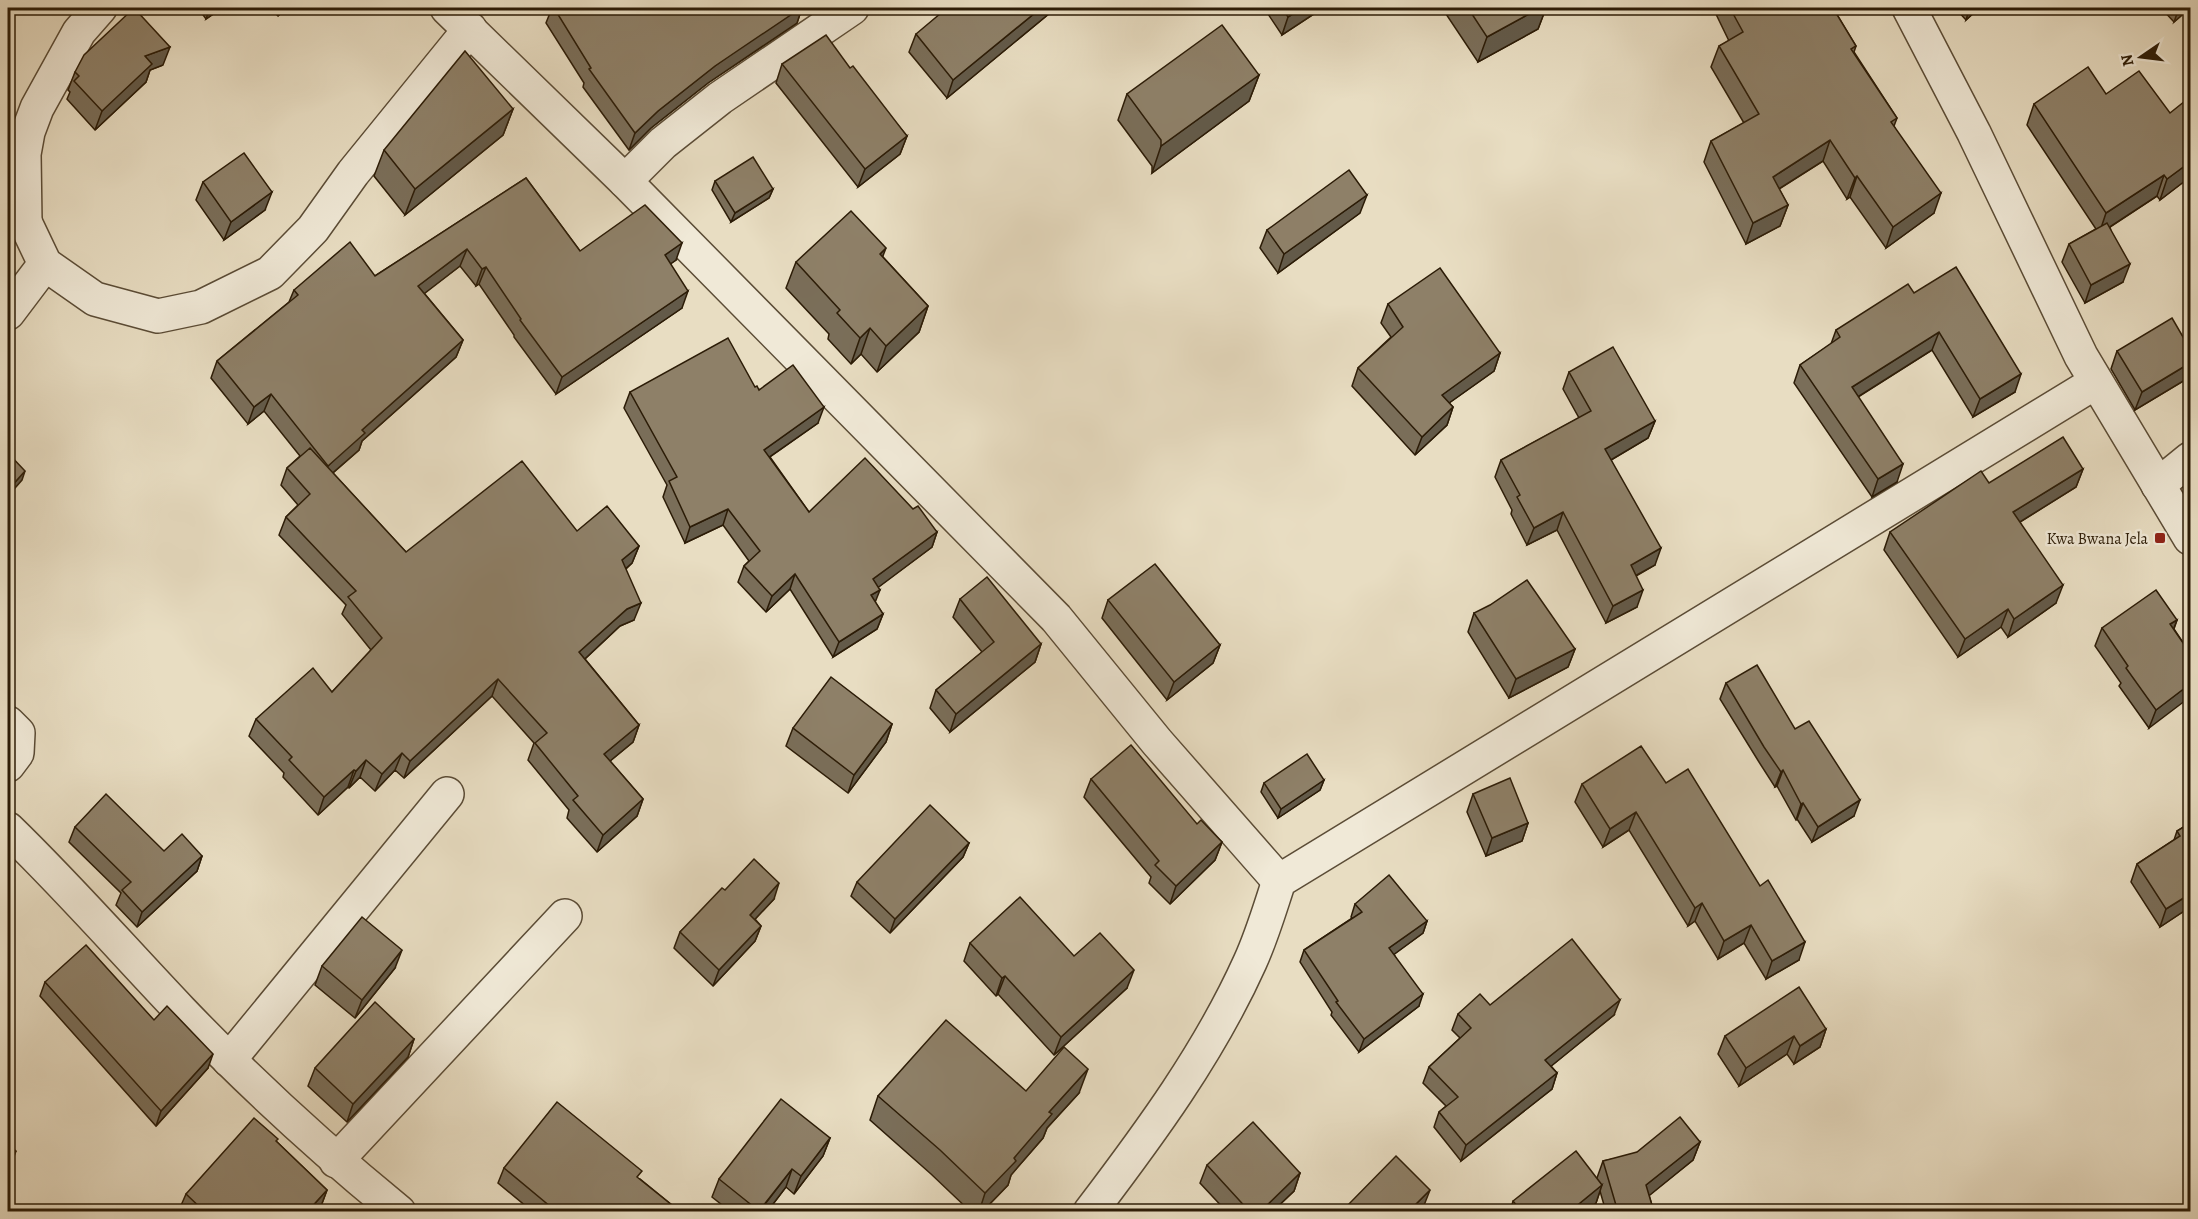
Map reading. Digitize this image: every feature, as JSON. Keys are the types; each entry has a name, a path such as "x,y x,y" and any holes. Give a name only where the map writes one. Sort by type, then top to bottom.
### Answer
{"street":[{"path":"100,8 79,32 38,108 28,132 16,218 45,264 95,299 158,316 201,307 270,273 313,229 459,18 626,181 1056,618 1157,742 1279,880"},
{"path":"626,181 663,142 720,98 852,8"},
{"path":"1909,8 1974,133 2081,356 2190,538"},
{"path":"8,313 45,264"},
{"path":"1090,1212 1148,1135 1195,1065 1250,962 1279,880 2096,382"},
{"path":"2158,485 2190,459"},
{"path":"8,723 18,733 17,753 8,765"},
{"path":"229,1060 447,794"},
{"path":"8,829 229,1060 336,1161 399,1212"},
{"path":"336,1161 565,916"}],"building":[{"path":"134,8 170,47 145,56 152,64 102,111 74,81 79,76 75,72 84,55"},
{"path":"554,8 801,8 715,66 658,111 635,133 589,69 591,68"},
{"path":"947,8 1041,8 953,80 916,34"},
{"path":"1282,8 1302,8 1288,17"},
{"path":"1468,8 1540,8 1487,37"},
{"path":"1730,8 1833,8 1856,46 1851,49 1897,118 1891,122 1941,193 1893,227 1857,176 1855,178 1830,140 1773,177 1788,205 1753,223 1711,141 1759,114 1719,46 1743,32"},
{"path":"1222,25 1259,75 1161,146 1161,140 1127,94"},
{"path":"826,35 850,68 853,66 907,136 865,169 782,64"},
{"path":"465,51 513,109 415,189 384,150"},
{"path":"2088,67 2106,94 2139,71 2170,113 2190,97 2190,162 2167,179 2164,175 2106,213 2034,104"},
{"path":"244,153 272,192 231,222 203,182"},
{"path":"753,157 773,189 735,213 715,181"},
{"path":"1349,170 1367,195 1284,254 1267,230"},
{"path":"526,178 580,251 645,205 682,243 665,255 688,291 562,377 520,320 486,267 482,269 467,249 418,286 463,340 362,430 365,433 328,466 271,394 254,407 217,361 298,295 294,290 350,242 375,276"},
{"path":"851,211 886,248 880,254 928,306 886,346 870,328 860,338 837,313 840,310 796,262"},
{"path":"2107,223 2130,264 2091,285 2069,244"},
{"path":"1956,267 2021,374 1980,399 1939,332 1852,387 1903,464 1878,479 1800,365 1840,337 1836,330 1908,284 1914,293"},
{"path":"1440,268 1500,353 1442,395 1453,407 1422,437 1358,368 1403,327 1388,304"},
{"path":"2172,318 2190,349 2190,363 2142,392 2117,351"},
{"path":"728,338 755,387 757,386 759,390 793,365 824,407 764,450 809,512 865,458 913,509 918,506 937,532 873,579 880,590 871,595 883,614 839,642 795,574 772,596 744,566 760,551 728,509 690,527 669,481 677,477 630,392"},
{"path":"1613,347 1655,421 1605,449 1661,548 1631,565 1643,590 1613,606 1563,512 1534,528 1517,497 1520,495 1501,460 1591,411 1569,372"},
{"path":"2063,437 2083,469 2013,512 2063,585 2014,619 2008,609 1965,639 1890,532 1981,471 1989,483"},
{"path":"310,448 406,552 522,461 577,531 607,506 639,546 622,560 641,603 627,609 579,652 639,725 604,754 643,799 603,835 573,800 578,796 535,743 547,733 498,679 410,761 402,753 382,774 366,760 324,797 289,760 292,757 256,719 313,668 332,692 382,638 348,597 356,591 286,517 310,494 287,468"},
{"path":"8,453 25,471 8,490"},
{"path":"1155,564 1220,645 1174,682 1108,600"},
{"path":"987,577 1041,644 956,714 936,690 994,642 960,599"},
{"path":"1527,580 1575,649 1516,679 1474,613"},
{"path":"2156,590 2177,620 2170,624 2190,653 2190,684 2156,710 2126,668 2128,666 2102,628"},
{"path":"1757,665 1795,729 1809,721 1860,800 1818,827 1803,803 1801,804 1783,770 1781,772 1764,747 1726,683"},
{"path":"831,677 892,724 854,775 793,728"},
{"path":"1131,745 1197,824 1201,820 1222,842 1176,886 1155,865 1159,861 1091,779"},
{"path":"1641,746 1666,783 1688,769 1760,886 1768,880 1805,942 1772,961 1751,925 1724,941 1702,903 1695,908 1636,812 1610,829 1582,784"},
{"path":"1307,754 1324,780 1281,809 1264,783"},
{"path":"1510,778 1528,823 1492,838 1473,794"},
{"path":"106,794 164,851 182,834 202,856 142,912 122,890 131,882 75,827"},
{"path":"930,805 969,843 895,919 857,882"},
{"path":"2190,823 2190,894 2166,909 2137,864 2180,836 2177,831"},
{"path":"754,859 779,883 750,915 761,926 719,970 680,932 722,888 725,890"},
{"path":"1389,875 1427,921 1389,948 1423,994 1364,1039 1336,1002 1338,1001 1304,950 1362,912 1355,904"},
{"path":"1020,897 1074,956 1100,933 1134,970 1061,1037 1005,976 1002,978 970,943"},
{"path":"362,917 402,950 362,1000 322,966"},
{"path":"1572,939 1620,1000 1545,1060 1557,1073 1466,1145 1439,1112 1458,1097 1429,1067 1471,1028 1458,1014 1480,994 1490,1005"},
{"path":"86,945 154,1020 167,1006 213,1054 161,1111 45,982"},
{"path":"1799,987 1826,1029 1800,1046 1794,1036 1746,1068 1725,1036"},
{"path":"375,1002 414,1039 353,1104 315,1068"},
{"path":"946,1020 1026,1091 1064,1047 1088,1069 1049,1112 1052,1114 1014,1158 1016,1161 985,1193 878,1096"},
{"path":"781,1099 830,1138 801,1176 792,1169 759,1211 719,1179"},
{"path":"557,1102 642,1171 637,1177 678,1210 677,1212 557,1212 504,1168"},
{"path":"1680,1117 1700,1142 1646,1185 1654,1212 1618,1212 1603,1161 1637,1152"},
{"path":"254,1118 278,1139 276,1141 327,1190 307,1212 205,1212 186,1194"},
{"path":"1253,1122 1300,1173 1260,1212 1250,1212 1207,1165"},
{"path":"8,1144 16,1151 8,1160"},
{"path":"1576,1151 1602,1185 1569,1212 1522,1212 1513,1201"},
{"path":"1396,1156 1430,1190 1408,1212 1346,1212 1344,1209"}],"place":[{"name":"Kwa Bwana Jela","path":"2160,538"}]}
